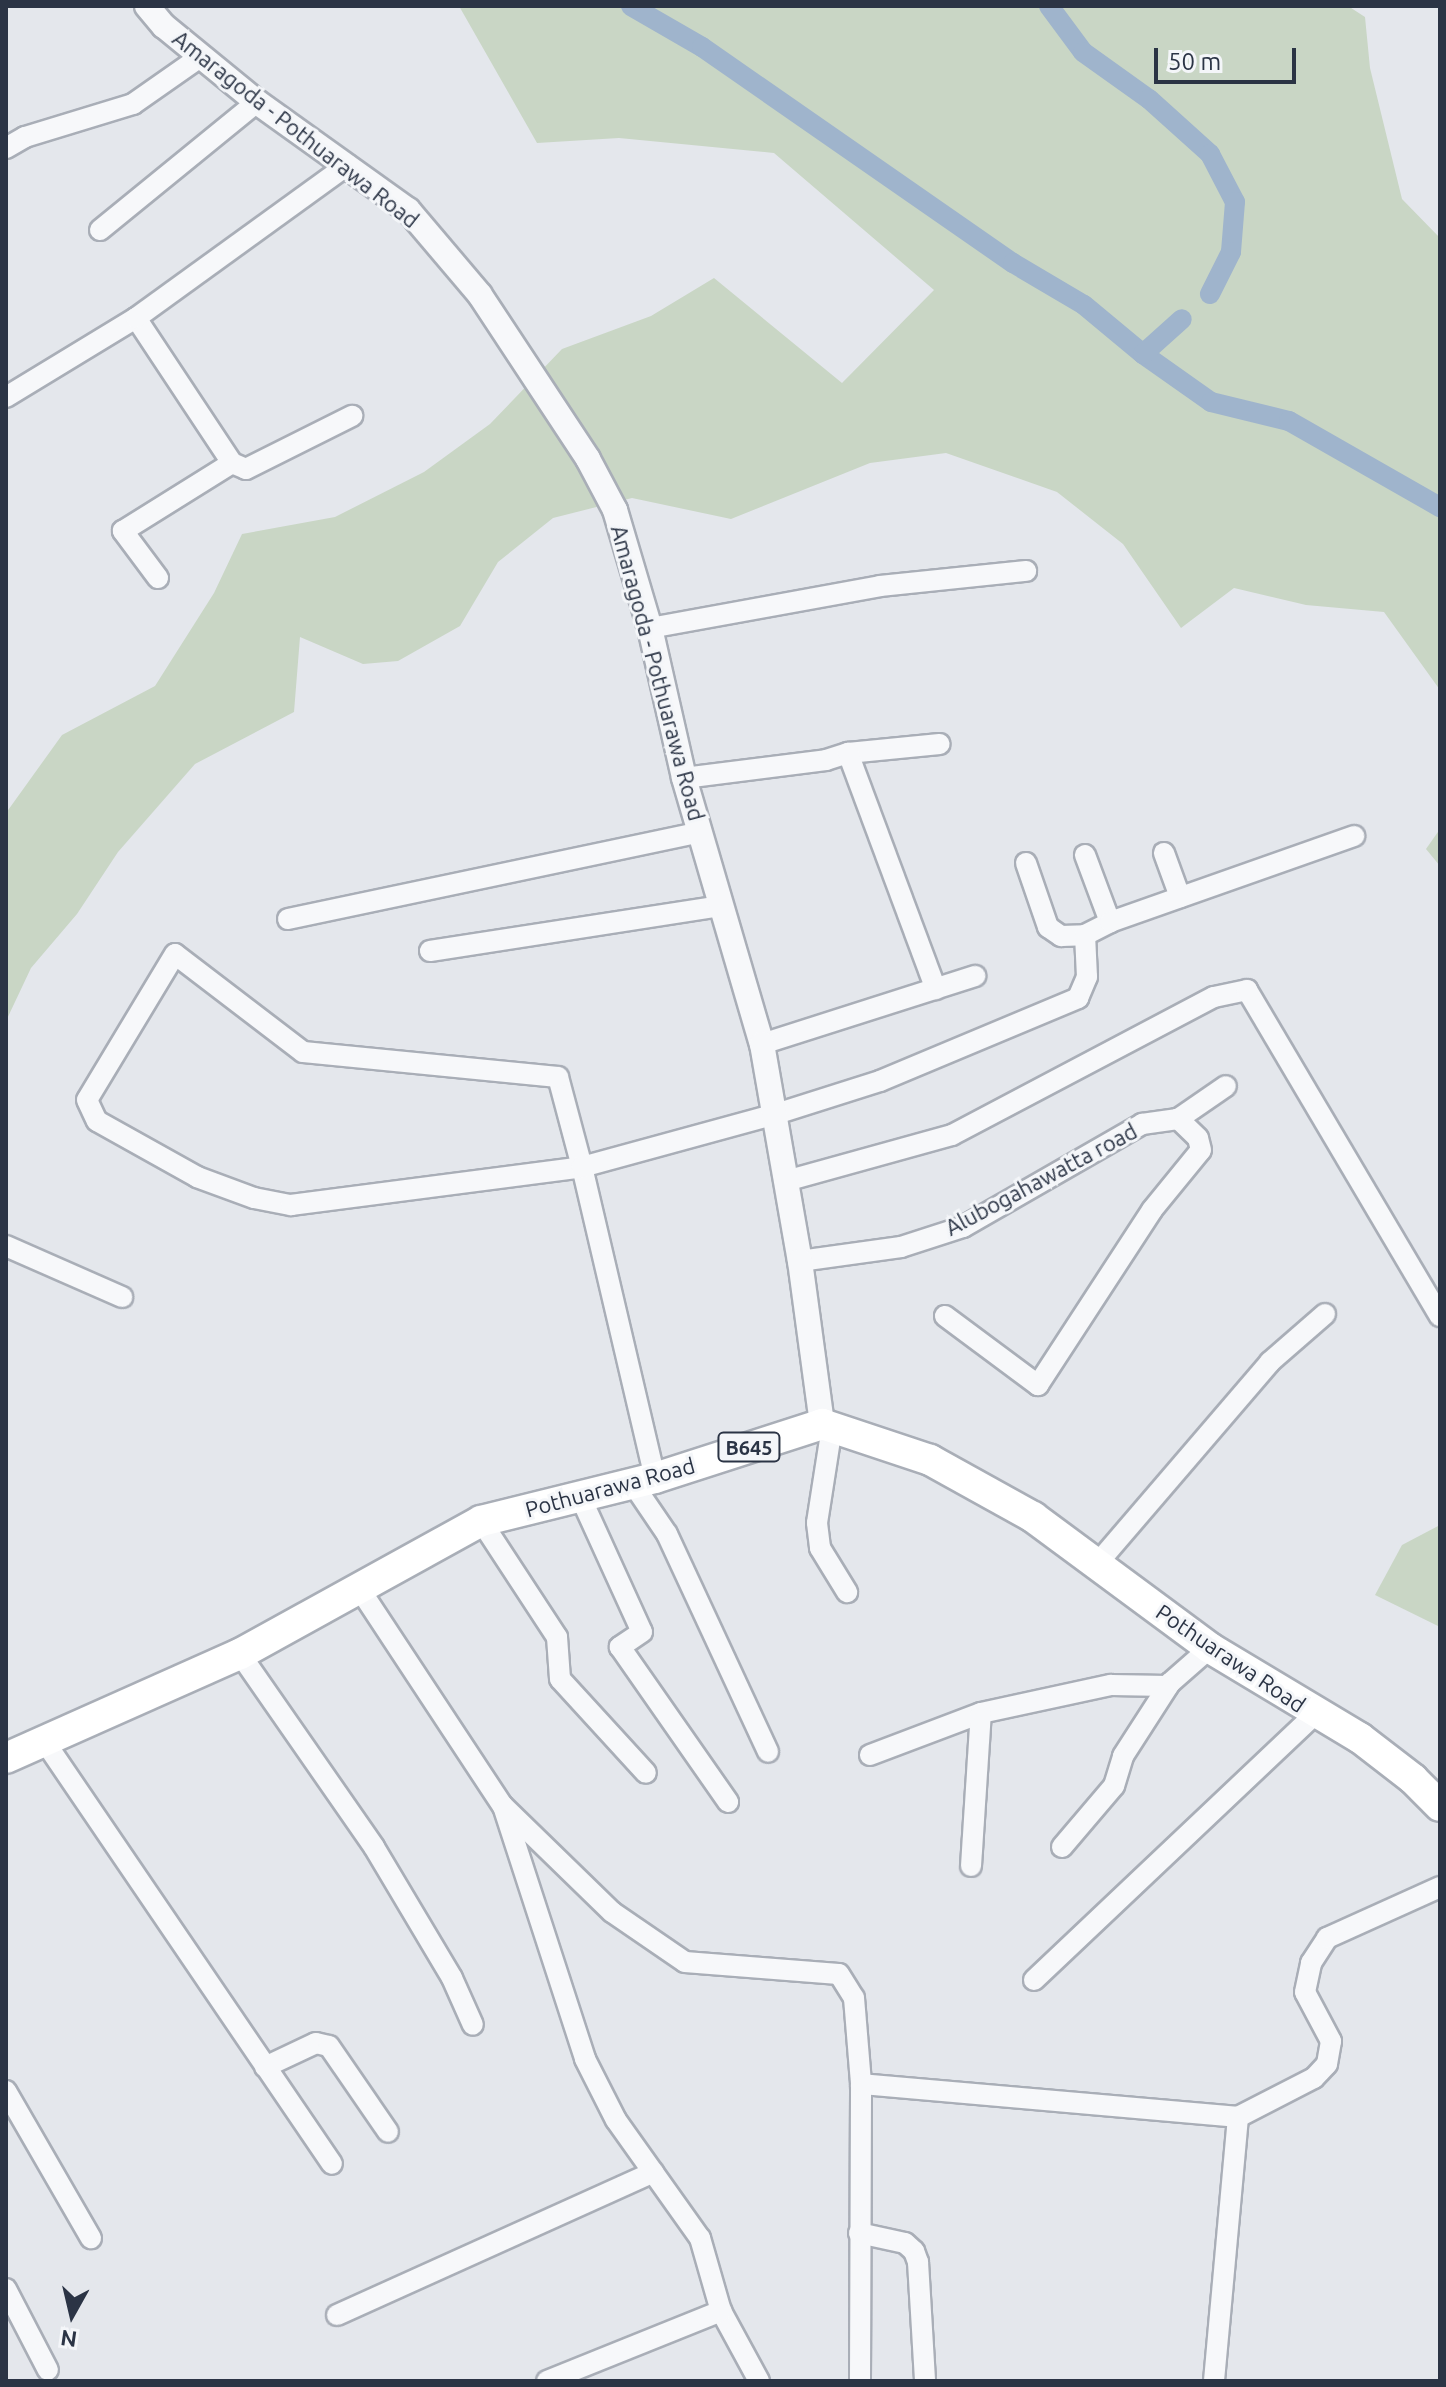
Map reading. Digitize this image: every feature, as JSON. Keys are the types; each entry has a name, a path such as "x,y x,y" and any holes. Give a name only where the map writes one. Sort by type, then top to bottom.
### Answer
{"main road":[{"name":"Pothuarawa Road","path":"6,1758 240,1654 481,1521 644,1481 827,1425 930,1460 1033,1517 1210,1648 1315,1714 1360,1738 1413,1779 1440,1806"}],"street":[{"name":"Amaragoda - Pothuarawa Road","path":"147,6 200,57 257,102 408,210 480,295 579,447 615,510 650,628 684,778 762,1044 827,1425"},
{"path":"6,148 25,137 133,104 200,57"},
{"path":"100,230 257,102"},
{"path":"6,397 136,318 347,165"},
{"path":"136,318 232,463 246,469 352,416"},
{"path":"158,578 123,531 232,463"},
{"path":"650,628 880,586 1026,571"},
{"path":"684,778 826,760 848,753 940,744"},
{"path":"848,753 936,989"},
{"path":"288,919 700,832"},
{"path":"1026,863 1048,927 1061,936 1085,935 1110,922 1354,836"},
{"path":"1164,853 1180,897"},
{"path":"1085,855 1110,922"},
{"path":"430,951 722,906"},
{"path":"768,1752 644,1481 582,1167 558,1077 303,1052 175,954 87,1100 97,1121 197,1177 254,1198 291,1205 582,1167 776,1114 880,1081 1078,998 1087,977 1085,935"},
{"path":"762,1044 975,976"},
{"path":"786,1181 952,1135 1214,997 1247,990 1440,1316"},
{"name":"Alubogahawatta road","path":"800,1261 901,1247 963,1227 1142,1124 1178,1119 1226,1086"},
{"path":"945,1316 1038,1385 1152,1210 1201,1150 1198,1138 1178,1119"},
{"path":"6,1246 122,1297"},
{"path":"1097,1564 1270,1362 1325,1314"},
{"path":"827,1425 817,1523 820,1548 847,1592"},
{"path":"580,1496 642,1632 620,1647 728,1802"},
{"path":"481,1521 557,1637 560,1679 646,1773"},
{"path":"359,1588 503,1806 612,1912 685,1962 839,1974 854,1998 861,2084 860,2381"},
{"path":"1062,1847 1114,1786 1123,1756 1168,1686 1210,1648"},
{"path":"240,1654 374,1847 452,1978 473,2025"},
{"path":"870,1755 981,1713 1111,1685 1168,1686"},
{"path":"971,1866 981,1713"},
{"path":"1034,1980 1315,1714"},
{"path":"45,1742 332,2164"},
{"path":"503,1806 585,2059 616,2120 700,2238 721,2311 759,2381"},
{"path":"861,2084 1238,2117 1314,2078 1327,2064 1331,2041 1305,1992 1311,1963 1327,1938 1440,1887"},
{"path":"265,2067 316,2043 329,2046 388,2132"},
{"path":"6,2091 91,2238"},
{"path":"1214,2381 1238,2117"},
{"path":"337,2315 653,2172"},
{"path":"859,2233 905,2243 914,2251 918,2262 925,2381"},
{"path":"6,2289 48,2370"},
{"path":"547,2381 721,2311"}],"green space":[{"path":"459,6 1348,6 1365,17 1370,68 1402,199 1440,238 1440,690 1384,612 1306,605 1234,588 1181,628 1123,544 1057,492 946,453 870,463 731,519 632,498 553,518 498,562 460,626 398,661 363,664 300,637 294,712 195,764 118,852 77,914 31,968 6,1021 6,813 62,735 155,686 214,593 242,534 335,517 424,472 490,424 562,349 651,316 714,278 842,383 934,290 774,153 619,138 537,143"},
{"path":"1440,829 1440,866 1426,849"},
{"path":"1440,1525 1440,1627 1375,1595 1402,1545"}],"waterway":[{"path":"631,6 702,47 1013,263 1084,305 1143,354 1211,402 1289,421 1440,507"},
{"path":"1049,6 1083,52 1149,99 1210,154 1235,202 1231,252 1210,294"},
{"path":"1143,354 1182,319"}]}
